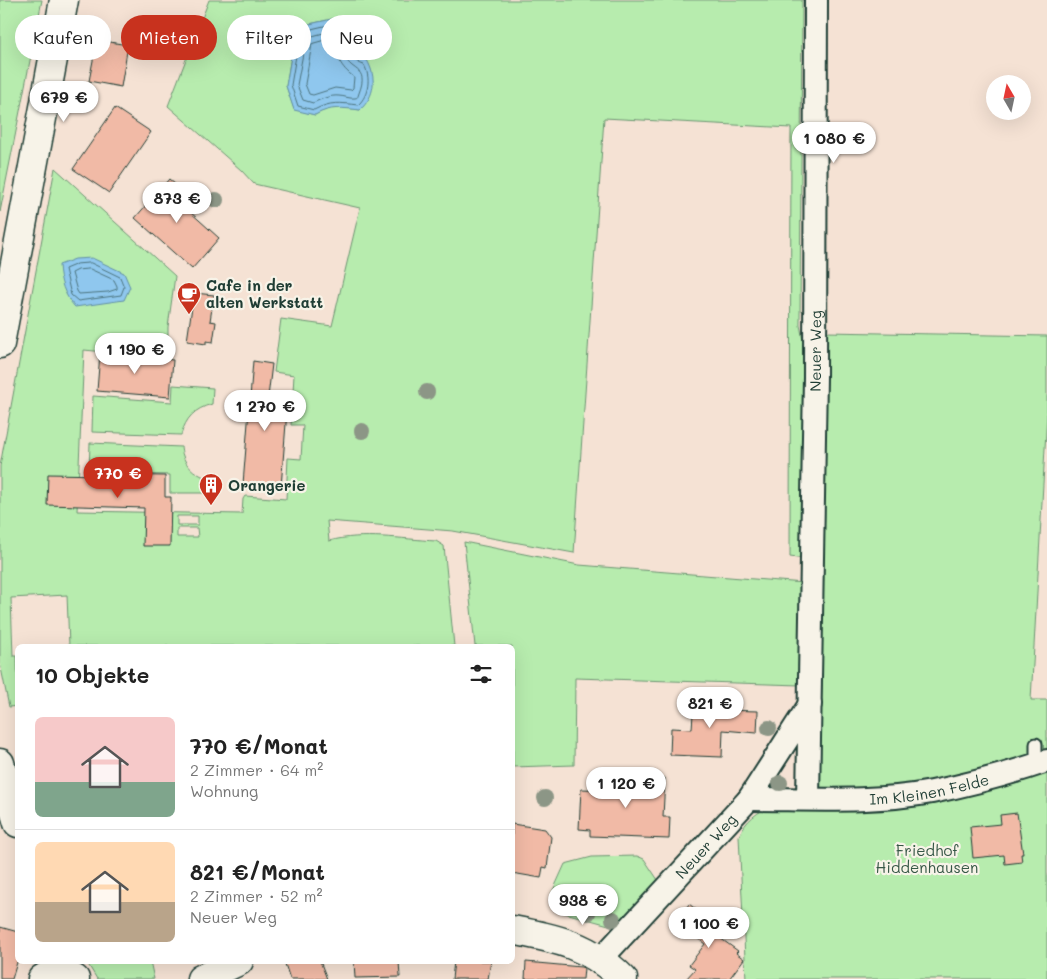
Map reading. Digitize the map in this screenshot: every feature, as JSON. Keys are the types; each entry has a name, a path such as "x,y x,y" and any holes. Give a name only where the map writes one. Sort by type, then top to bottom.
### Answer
{"street":[{"path":"0,344 64,0"},
{"name":"Neuer Weg","path":"808,799 815,396 816,0"},
{"name":"Neuer Weg","path":"601,959 749,799 810,704"},
{"name":"Im Kleinen Felde","path":"808,799 871,798 931,792 994,778 1040,757"},
{"path":"0,764 15,813"},
{"path":"749,799 808,799"},
{"path":"515,931 550,937 567,943 601,959 623,979"},
{"path":"69,964 75,979"},
{"path":"201,979 233,964"},
{"path":"44,972 61,973 75,979"}],"green space":[{"path":"0,0 42,0 39,15 15,15 15,60 30,60 0,212"},
{"path":"209,0 802,0 800,325 803,341 804,559 790,557 791,128 604,118 574,553 453,531 327,521 329,541 355,537 382,537 436,541 444,546 454,644 69,644 67,595 11,598 13,656 15,656 15,706 9,707 0,663 0,466 55,168 175,276 168,327 168,358 84,350 77,511 242,514 245,496 286,499 288,458 301,459 303,425 291,425 294,375 274,372 281,319 332,326 360,208 254,184 241,170 168,106 186,60 217,60 217,15 203,15","holes":["227,15 311,15 311,24 321,21 321,15 392,15 392,60 359,60 360,110 337,108 315,115 294,109 286,86 290,60 227,60","177,516 198,516 198,525 177,525","177,528 197,528 198,537 177,537"]},
{"name":"Friedhof Hiddenhausen","path":"826,332 1047,336 1047,412 1031,700 1047,700 1047,979 746,979 739,836 753,817 762,811 773,805 819,791"},
{"path":"173,385 213,388 212,404 200,409 188,419 181,435 92,432 93,396 172,402"},
{"path":"90,443 181,447 184,459 190,467 198,474 209,479 210,493 170,493 170,475 89,473"},
{"path":"464,542 579,565 804,583 800,685 575,678 574,765 515,767 515,644 475,644"},
{"path":"637,856 644,859 660,883 616,927 554,910 551,895 565,864 592,857"},
{"path":"88,964 151,964 154,979 97,979"}],"water":[{"path":"321,21 321,60 367,60 372,73 373,86 369,99 360,110 332,109 315,115 294,110 286,86 290,60 311,60 311,24"},
{"path":"92,258 124,273 130,287 124,300 75,307 71,302 63,288 59,265 75,259"}],"building":[{"path":"111,42 121,44 121,60 126,60 121,87 89,81 93,60 111,60"},
{"path":"115,108 151,132 109,193 73,169"},
{"path":"169,179 197,203 189,211 219,238 192,269 135,218"},
{"path":"194,293 214,295 210,321 216,322 213,342 206,341 206,344 187,341"},
{"path":"100,353 173,360 170,397 97,391"},
{"path":"253,361 272,364 268,397 288,398 281,487 243,484"},
{"path":"48,474 165,476 165,497 171,497 170,546 143,546 144,508 47,505"},
{"path":"694,698 722,699 721,710 758,711 757,733 723,730 722,757 670,755 671,728 692,729"},
{"path":"613,776 665,778 663,817 670,817 669,839 590,836 590,830 579,829 581,789 612,790"},
{"path":"1017,813 1023,854 1021,854 1022,862 1005,864 1004,855 973,858 970,827 1001,824 1000,815"},
{"path":"515,824 545,829 551,837 547,868 543,867 541,878 515,874"},
{"path":"689,904 702,914 700,915 717,927 713,933 738,951 736,953 744,959 729,979 686,979 695,969 689,965 705,944 676,922"},
{"path":"0,927 15,931 16,964 12,979 0,979"},
{"path":"526,962 581,967 584,968 583,979 525,979"},
{"path":"285,964 321,964 327,979 290,979"},
{"path":"354,964 399,964 400,977 355,978"},
{"path":"454,964 490,964 488,979 452,979"}],"place":[{"name":"Cafe in der alten Werkstatt","path":"189,315"},
{"name":"Orangerie","path":"211,506"}]}
